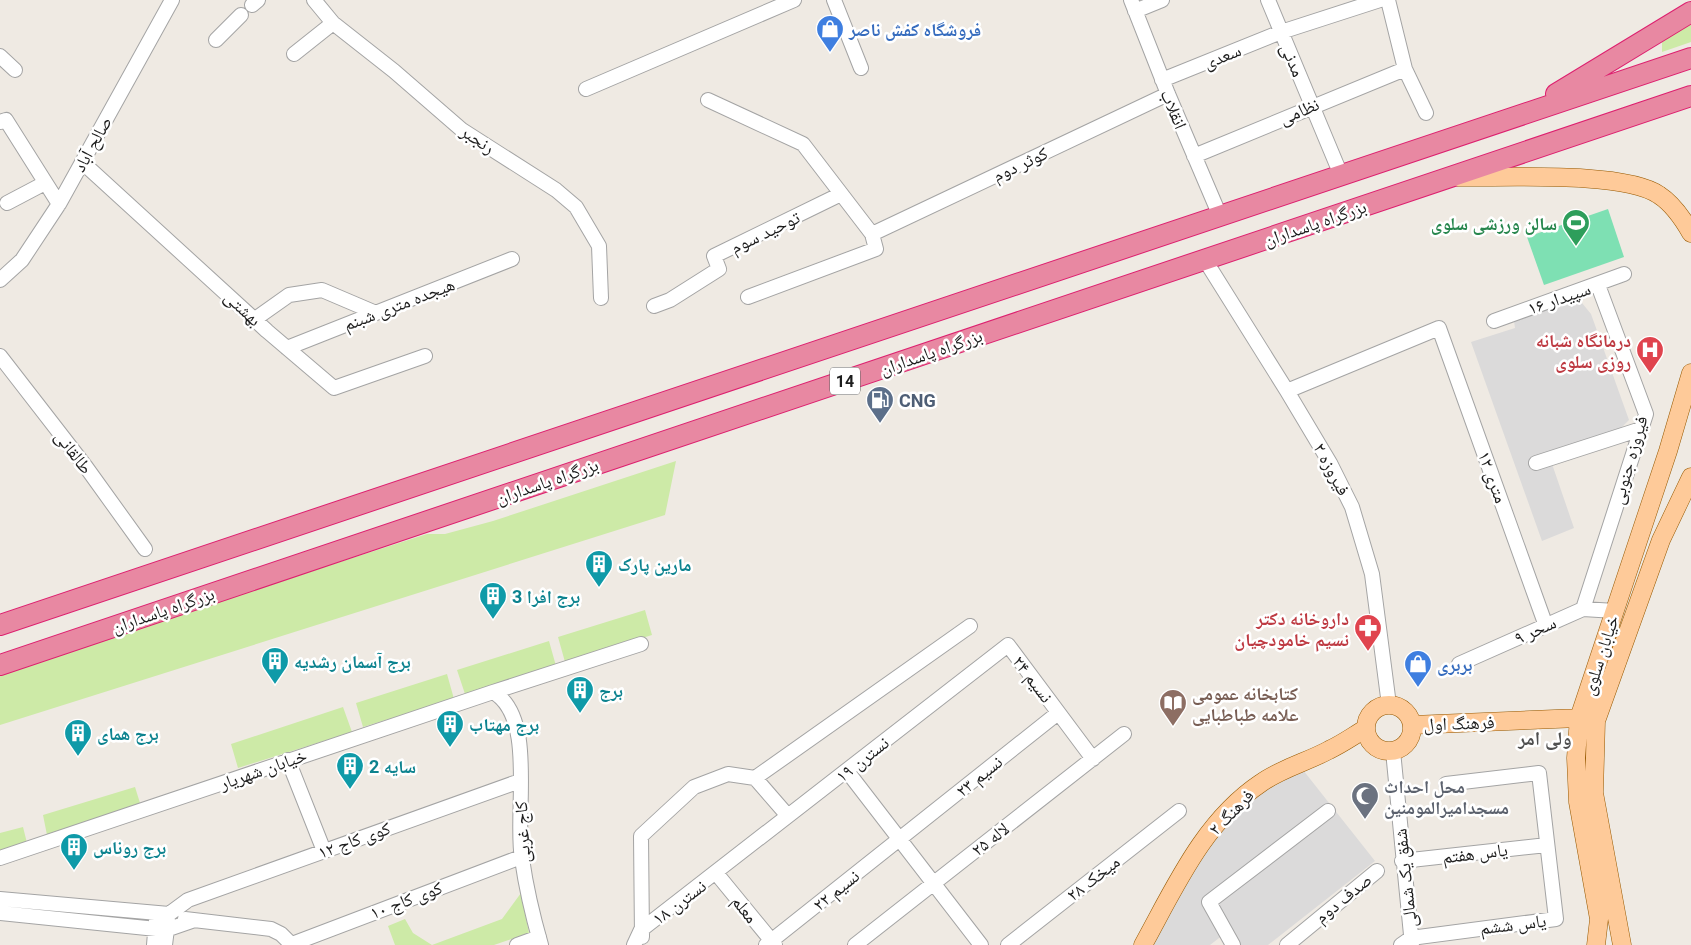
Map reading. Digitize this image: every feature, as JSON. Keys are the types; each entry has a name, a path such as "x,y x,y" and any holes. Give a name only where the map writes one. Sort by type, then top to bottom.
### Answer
{"highway":[{"path":"1524,113 1691,12"},
{"name":"بزرگراه پاسداران","path":"0,625 1691,58"},
{"name":"بزرگراه پاسداران","path":"0,665 1691,96"}],"main road":[{"path":"1450,177 1605,180 1636,185 1659,195 1680,215 1691,233"},
{"name":"خیابان سلوی","path":"1596,945 1599,919 1578,802 1576,758 1615,611 1691,373"},
{"name":"خیابان سلوی","path":"1622,945 1594,793 1587,720 1661,540 1691,477"},
{"path":"1389,705 1401,708 1406,712 1412,725 1409,739 1405,745 1392,751 1377,748 1371,743 1365,729 1366,722 1374,710 1389,705"},
{"name":"فرهنگ اول","path":"1412,725 1587,720"},
{"name":"فرهنگ ۲","path":"1143,945 1200,846 1228,811 1260,783 1297,763 1328,751 1365,729"}],"street":[{"name":"صالح آباد","path":"0,280 22,260 59,204 172,0"},
{"name":"رنجبر","path":"314,0 333,24 394,71 462,130 556,190 576,207 599,246 601,298"},
{"path":"586,89 794,0"},
{"path":"834,0 861,68"},
{"path":"1133,5 1162,0"},
{"name":"مدنی","path":"1268,0 1340,176"},
{"name":"سعدی","path":"1162,80 1281,32 1380,0"},
{"path":"1388,0 1405,69 1426,113"},
{"name":"انقلاب","path":"1133,5 1162,80 1220,216"},
{"path":"216,40 240,15"},
{"path":"294,54 333,24"},
{"path":"0,56 15,70"},
{"name":"نظامی","path":"1194,156 1405,69"},
{"name":"کوثر دوم","path":"872,234 1168,94"},
{"path":"708,100 803,144 872,234 876,249 748,297"},
{"path":"0,122 6,120 59,204"},
{"name":"بهشتی","path":"82,162 287,348 334,388 426,356"},
{"path":"8,203 46,183"},
{"name":"توحید سوم","path":"654,306 670,300 720,269 714,256 842,194"},
{"name":"هیجده متری شبنم","path":"287,348 512,260"},
{"name":"فیروزه ٢","path":"1205,260 1287,390 1334,471 1352,508 1372,574 1389,705"},
{"name":"سپیدار ۱۶","path":"1494,321 1624,274"},
{"name":"فیروزه جنوبی","path":"1583,609 1646,414 1598,284"},
{"path":"255,319 289,295 322,290 376,313"},
{"name":"۱۲ متری","path":"1287,390 1438,328 1546,626"},
{"name":"طالقانی","path":"0,356 86,467 146,549"},
{"path":"1536,463 1641,429"},
{"name":"سحر ۹","path":"1459,664 1583,609 1615,611"},
{"path":"755,778 970,626"},
{"name":"خیابان شهریار","path":"0,858 288,760 641,644"},
{"name":"نسیم ۲۴","path":"1008,645 1092,759"},
{"name":"نسترن ۱۹","path":"716,873 1008,645"},
{"name":"کاج غربی","path":"493,692 508,703 516,718 520,741 521,857 540,941"},
{"name":"نسیم ۲۳","path":"900,839 1058,713"},
{"name":"لاله ۲۵","path":"855,945 1124,734"},
{"name":"شفق یک شمالی","path":"1392,751 1408,942"},
{"path":"288,760 324,851"},
{"path":"847,771 981,945"},
{"path":"1446,784 1539,773 1548,845"},
{"path":"642,945 641,836 694,787 728,774 755,778 788,816"},
{"name":"کوی کاج ۱۲","path":"163,913 188,900 520,780"},
{"name":"میخک ۲۸","path":"1008,945 1179,811"},
{"path":"1233,945 1209,902 1328,811"},
{"name":"نسیم ۲۲","path":"771,944 900,839"},
{"name":"یاس هفتم","path":"1402,861 1548,845"},
{"name":"یاس ششم","path":"1408,942 1556,919 1548,845"},
{"name":"کوی کاج ۱۰","path":"292,944 521,857"},
{"name":"صدف دوم","path":"1287,945 1377,871"},
{"name":"نسترن ۱۸","path":"641,930 716,873"},
{"name":"معلم","path":"716,873 771,944"},
{"path":"0,899 163,913 161,929 154,945"},
{"path":"188,900 182,912 184,918 192,921 271,929 281,934 292,944"},
{"path":"0,913 161,929 192,921"},
{"path":"161,929 165,945"},
{"path":"634,945 641,930"},
{"path":"518,945 540,941"}],"shaded area":[{"path":"1571,301 1582,303 1591,314 1629,420 1606,443 1551,461 1574,528 1542,541 1471,342 1515,328 1514,321"},
{"path":"1303,770 1375,861 1268,945 1232,945 1223,935 1210,945 1152,945 1204,851 1234,817 1260,794"}],"green space":[{"path":"1691,17 1691,42 1662,52 1662,34"},
{"name":"سالن ورزشی سلوی","path":"1608,209 1624,257 1544,285 1527,237"},
{"path":"676,461 665,515 0,725 0,671 427,534 445,534 493,521"},
{"path":"645,610 652,635 565,662 558,637"},
{"path":"549,641 556,666 465,694 457,670"},
{"path":"447,674 454,699 363,727 356,703"},
{"path":"343,707 352,732 238,768 231,744"},
{"path":"135,787 140,803 47,835 43,815"},
{"path":"23,827 27,843 0,851 0,833"},
{"path":"521,893 529,933 494,945 432,945 502,919"},
{"path":"405,919 413,933 432,945 395,945 388,926"}],"place":[{"name":"فروشگاه کفش ناصر","path":"830,53"},
{"name":"سالن ورزشی سلوی","path":"1576,247"},
{"name":"درمانگاه شبانه روزی سلوی","path":"1650,374"},
{"name":"CNG","path":"880,424"},
{"name":"مارین پارک","path":"599,588"},
{"name":"برج افرا 3","path":"493,620"},
{"name":"داروخانه دکتر نسیم خامودچیان","path":"1368,652"},
{"name":"برج آسمان رشدیه","path":"275,685"},
{"name":"بربری","path":"1418,688"},
{"name":"برج","path":"580,714"},
{"name":"کتابخانه عمومی علامه طباطبایی","path":"1173,727"},
{"name":"برج مهتاب","path":"450,748"},
{"name":"برج همای","path":"78,757"},
{"name":"سایه 2","path":"350,790"},
{"name":"محل احداث مسجدامیرالمومنین","path":"1365,820"},
{"name":"برج روناس","path":"74,871"}],"district":[{"name":"ولی امر","path":"1545,738"}]}
